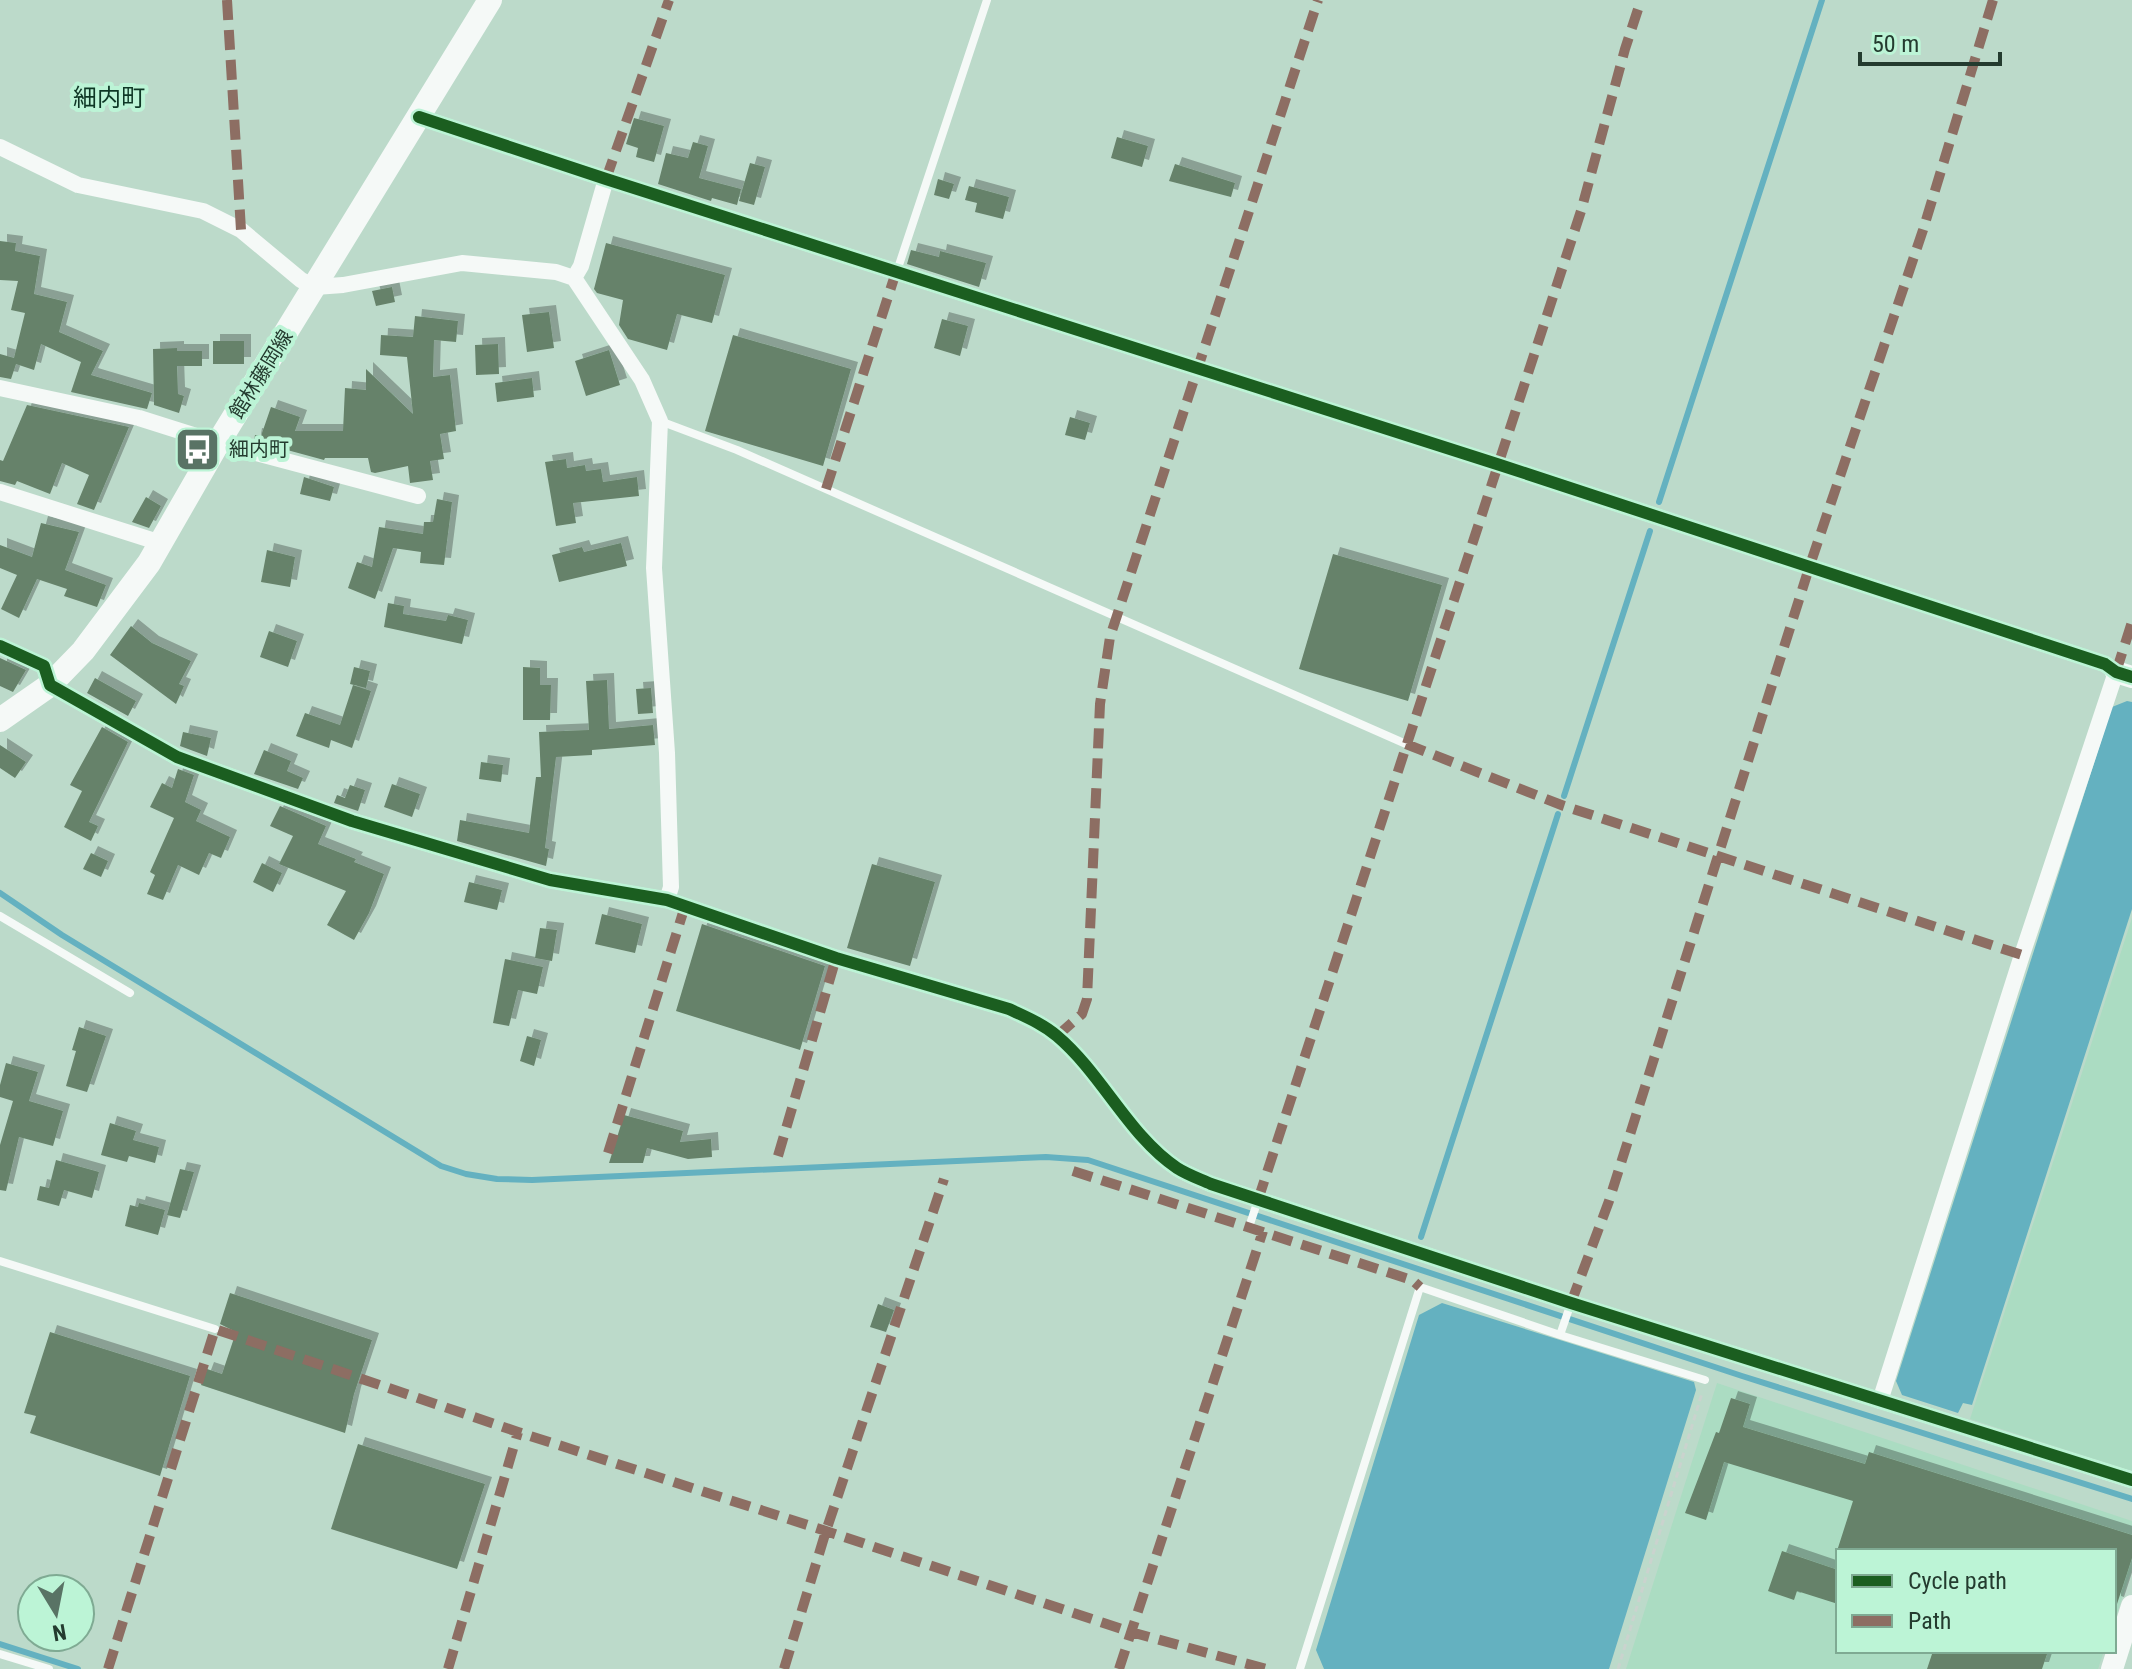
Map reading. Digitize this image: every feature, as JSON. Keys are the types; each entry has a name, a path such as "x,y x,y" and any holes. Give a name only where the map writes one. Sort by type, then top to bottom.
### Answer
{"main road":[{"name":"館林藤岡線","path":"0,720 50,685 115,611 161,543 218,443 490,0"}],"street":[{"path":"419,117 1500,465 2105,664 2124,674 2017,970 1880,1401"},
{"path":"0,147 78,185 203,211 241,230 301,280 315,287 343,285 462,263 556,272 574,278 642,380 660,421 654,568 669,802 671,887 667,900"},
{"path":"574,278 581,266 606,179"},
{"path":"0,388 116,412 218,443 418,496"},
{"path":"0,492 161,543"},
{"path":"0,646 44,666 50,685 177,757 352,821 550,880 667,900 836,958 1009,1009 1032,1019 1057,1036 1075,1055 1156,1152 1177,1168 1257,1203 1570,1307 2132,1480"},
{"path":"2112,1669 2132,1606"}],"lane":[{"path":"896,272 987,0"},
{"path":"660,421 737,450 1406,744"},
{"path":"0,916 130,993"},
{"path":"1250,1224 1257,1203"},
{"path":"0,1261 215,1329"},
{"path":"1300,1669 1420,1287 1705,1380"},
{"path":"1561,1332 1570,1307"},
{"path":"0,1654 49,1669"}],"path":[{"path":"1618,1669 1705,1380"}],"shaded area":[{"path":"2132,918 2132,1471 1970,1419"},
{"path":"1717,1383 2132,1521 2132,1569 2116,1616 2116,1549 1836,1549 1836,1653 2103,1653 2098,1669 1626,1669"}],"water":[{"path":"2132,702 2132,909 1972,1405 1963,1403 1958,1413 1902,1395 1896,1381 2112,707"},
{"path":"1442,1303 1694,1382 1696,1390 1609,1669 1324,1669 1316,1650 1419,1315"}],"building":[{"path":"634,118 664,126 654,162 636,157 638,148 626,144"},
{"path":"1117,137 1148,146 1142,167 1111,158"},
{"path":"693,142 708,146 699,178 741,189 737,205 712,198 711,201 658,184 666,153 688,158"},
{"path":"750,163 765,167 754,205 739,201"},
{"path":"1175,164 1235,183 1231,197 1169,181"},
{"path":"938,179 954,184 949,199 934,195"},
{"path":"969,186 1009,197 1003,219 975,212 977,203 965,200"},
{"path":"0,241 16,243 15,251 40,256 34,294 67,302 59,332 103,351 91,375 152,393 147,409 71,392 81,362 41,344 34,370 16,364 11,379 0,377 0,354 14,358 25,313 11,310 18,281 0,280"},
{"path":"606,243 725,275 712,323 677,314 667,350 628,339 619,325 623,300 597,293 594,289"},
{"path":"911,250 939,257 940,251 986,263 979,287 907,264"},
{"path":"392,287 395,302 376,306 372,291"},
{"path":"549,312 554,348 527,352 522,315"},
{"path":"415,316 458,321 456,342 434,340 433,377 450,375 456,431 440,434 444,459 430,461 433,480 410,483 408,466 375,473 371,472 368,458 324,460 254,441 255,435 261,436 271,407 300,417 295,431 343,431 345,388 366,390 366,369 413,414 407,357 380,355 381,335 413,337"},
{"path":"942,319 968,326 960,356 934,348"},
{"path":"733,335 851,369 823,466 705,431"},
{"path":"213,341 244,341 244,364 213,364"},
{"path":"498,344 499,374 476,375 475,345"},
{"path":"177,348 177,351 202,351 202,366 177,366 178,394 184,396 179,413 154,405 153,349"},
{"path":"609,350 620,385 586,396 575,361"},
{"path":"532,378 534,397 497,402 495,383"},
{"path":"27,405 129,427 94,510 77,504 89,475 62,463 50,494 17,481 15,485 0,481 0,460 3,461"},
{"path":"1070,417 1090,423 1085,440 1065,435"},
{"path":"566,459 567,468 585,465 586,471 601,469 603,482 637,477 639,496 573,503 576,523 556,526 545,462"},
{"path":"304,477 334,487 330,501 300,494"},
{"path":"146,497 161,506 149,528 132,522"},
{"path":"437,499 452,502 444,565 420,563 421,552 393,548 375,599 348,588 357,562 372,567 379,527 423,534 424,522 433,522"},
{"path":"41,523 79,532 65,570 106,585 97,607 64,596 67,589 37,579 19,618 1,609 17,575 0,568 0,545 32,557"},
{"path":"621,543 627,566 559,582 552,555 582,547 584,552"},
{"path":"267,550 295,557 290,587 261,582"},
{"path":"1333,554 1442,585 1408,701 1299,669"},
{"path":"388,603 404,606 403,614 446,621 448,615 468,620 462,644 384,627"},
{"path":"131,626 152,643 191,661 179,684 184,686 176,704 110,655"},
{"path":"269,631 297,641 288,667 260,657"},
{"path":"0,658 26,670 13,692 0,686"},
{"path":"354,667 370,671 366,688 350,684"},
{"path":"523,667 540,668 540,685 551,685 550,720 523,720"},
{"path":"95,678 136,701 128,716 87,693"},
{"path":"607,680 609,729 653,725 655,745 592,750 592,755 556,757 545,848 549,849 546,866 457,841 460,820 529,833 536,777 541,777 539,732 589,730 586,681"},
{"path":"353,685 371,691 352,748 331,740 329,748 296,736 305,713 340,725"},
{"path":"651,688 653,713 638,714 636,689"},
{"path":"102,727 128,742 89,822 98,826 91,841 64,827 82,791 70,785"},
{"path":"183,732 211,738 207,756 180,746"},
{"path":"0,745 26,762 15,778 0,768"},
{"path":"264,750 291,761 287,771 303,778 298,789 254,774"},
{"path":"481,762 503,765 501,782 479,779"},
{"path":"178,769 194,775 185,802 201,810 196,821 230,837 221,858 209,853 199,875 178,865 163,900 147,894 155,875 150,872 174,818 150,807 162,783 172,788"},
{"path":"392,784 420,794 412,817 384,807"},
{"path":"350,785 365,790 358,811 334,803 337,795 345,798"},
{"path":"280,806 326,826 318,844 384,874 369,913 354,940 327,925 346,891 279,864 293,836 270,826"},
{"path":"91,853 108,861 101,877 83,869"},
{"path":"262,863 282,873 273,892 253,882"},
{"path":"872,864 935,882 910,966 847,948"},
{"path":"469,882 502,890 497,910 464,902"},
{"path":"602,914 642,924 635,953 595,944"},
{"path":"702,924 825,966 800,1050 676,1011"},
{"path":"540,928 557,930 552,961 535,958"},
{"path":"505,959 543,967 537,994 518,990 509,1026 493,1023"},
{"path":"79,1027 106,1036 87,1092 66,1086"},
{"path":"527,1036 541,1040 534,1066 520,1061"},
{"path":"6,1063 38,1072 29,1101 63,1111 53,1146 19,1137 6,1191 0,1190 0,1145 13,1101 0,1097"},
{"path":"624,1115 683,1131 680,1142 711,1139 712,1157 688,1159 647,1148 643,1163 609,1163"},
{"path":"110,1123 136,1131 133,1140 159,1147 155,1163 129,1156 127,1162 101,1155"},
{"path":"56,1160 99,1172 92,1198 64,1190 59,1206 37,1200 40,1186 49,1188"},
{"path":"180,1169 194,1172 180,1218 167,1215"},
{"path":"139,1203 165,1210 158,1235 125,1226 130,1205 138,1207"},
{"path":"230,1293 372,1340 345,1433 201,1385 207,1369 222,1374 236,1332 220,1324"},
{"path":"878,1304 894,1310 886,1332 870,1327"},
{"path":"50,1332 190,1376 160,1476 30,1433 36,1416 24,1413"},
{"path":"1731,1398 1750,1404 1743,1427 1865,1464 1869,1452 2132,1535 2132,1558 2117,1604 2116,1549 1838,1549 1853,1501 1724,1462 1706,1520 1685,1513 1716,1432 1719,1433"},
{"path":"358,1444 485,1484 457,1569 331,1529"},
{"path":"1782,1551 1836,1569 1836,1603 1797,1591 1794,1600 1768,1591"},
{"path":"1932,1653 2047,1653 2042,1669 1927,1669"}],"waterway":[{"path":"1659,502 1822,0"},
{"path":"1564,796 1650,531"},
{"path":"1421,1237 1558,814"},
{"path":"0,893 62,935 441,1166 466,1174 532,1180 1046,1157 1088,1160 1742,1376 2132,1499"},
{"path":"0,1644 78,1669"}],"marked path":[{"path":"227,0 241,230"},
{"path":"606,179 669,0"},
{"path":"1057,1036 1082,1014 1087,999 1100,704 1110,637 1318,0"},
{"path":"1258,1200 1581,211 1641,0"},
{"path":"1571,1303 1609,1201 1809,568 1923,230 1993,0"},
{"path":"826,489 896,272"},
{"path":"2116,672 2132,622"},
{"path":"1406,744 1564,806 2022,955"},
{"path":"608,1153 685,906"},
{"path":"778,1156 836,958"},
{"path":"1073,1171 1412,1280 1420,1287"},
{"path":"784,1669 826,1531 944,1179"},
{"path":"1119,1669 1263,1231"},
{"path":"108,1669 215,1329 518,1432 1131,1632 1266,1669"},
{"path":"448,1669 518,1432"}],"cycle path":[{"path":"419,117 1500,465 2105,664 2116,672 2132,677"},
{"path":"0,646 44,666 50,685 177,757 352,821 550,880 667,900 836,958 1009,1009 1046,1028 1073,1051 1160,1155 1181,1170 1211,1184 1571,1303 2132,1480"}],"place":[{"name":"細内町","path":"198,449"}],"district":[{"name":"細内町","path":"109,98"}]}
